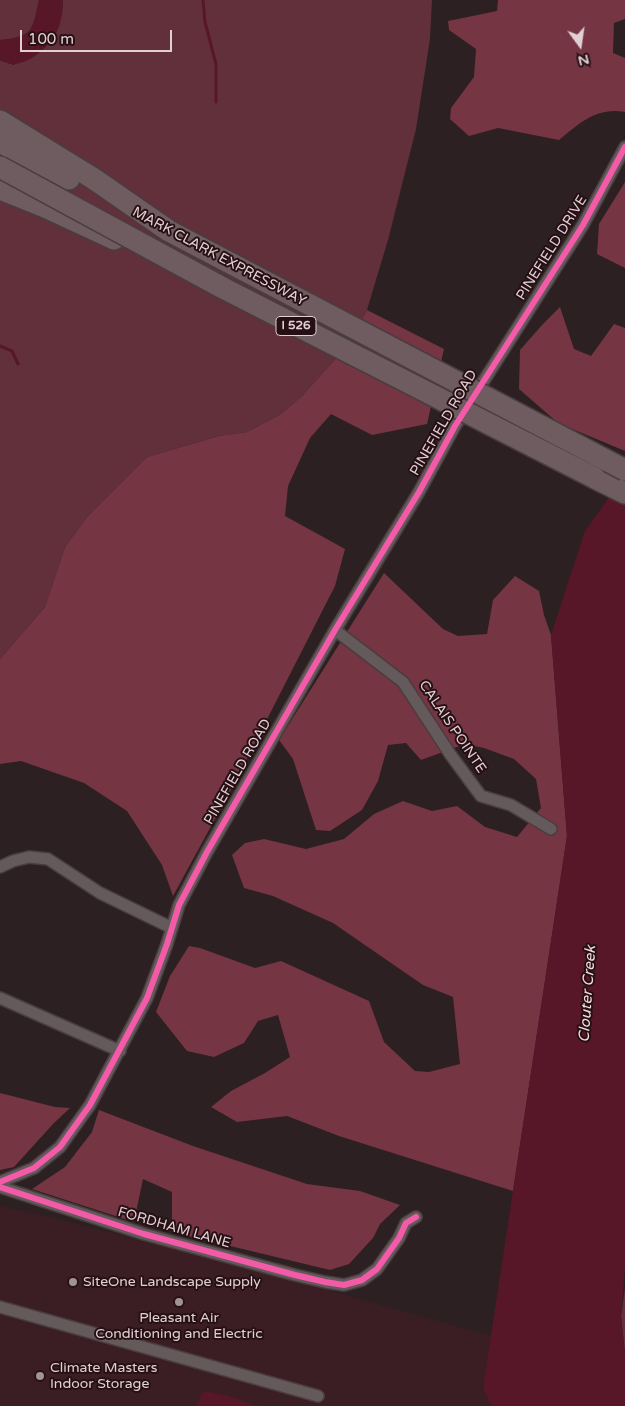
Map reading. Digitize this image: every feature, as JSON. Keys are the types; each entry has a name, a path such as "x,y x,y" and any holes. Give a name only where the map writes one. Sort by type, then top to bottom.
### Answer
{"highway":[{"path":"0,121 94,179 169,231"},
{"name":"MARK CLARK EXPRESSWAY","path":"0,142 625,470"},
{"name":"MARK CLARK EXPRESSWAY","path":"0,167 223,288 625,493"},
{"path":"0,189 45,207 223,288"}],"street":[{"name":"PINEFIELD DRIVE","path":"496,360 583,224 625,147"},
{"name":"PINEFIELD ROAD","path":"0,1182 34,1168 60,1147 90,1105 120,1052 147,998 179,905 207,852 335,630 496,360"},
{"name":"CALAIS POINTE","path":"335,630 403,682 450,754 481,796 510,805 551,829"},
{"path":"0,867 29,857 48,859 100,893 172,928"},
{"path":"0,998 120,1052"},
{"name":"FORDHAM LANE","path":"0,1187 144,1234 295,1275 344,1285 362,1280 377,1269 399,1238 406,1223 416,1217"},
{"path":"0,1307 318,1396"}],"shaded area":[{"path":"0,0 39,0 30,30 19,37 0,40"},
{"path":"63,0 432,0 430,39 416,129 388,240 367,310 347,346 302,396 281,414 247,432 219,436 147,457 87,517 65,547 45,607 0,659 0,60 14,65 62,14"},
{"path":"498,0 625,0 625,19 614,23 613,53 625,58 625,112 615,111 597,114 581,122 559,140 498,128 469,136 450,119 451,108 474,77 476,49 449,30 448,21 497,11"},
{"path":"625,182 625,268 597,254 599,224"},
{"path":"560,307 574,349 591,356 614,324 625,328 625,451 558,423 519,389 520,350"},
{"path":"367,310 444,349 427,424 372,435 331,414 310,438 288,486 285,516 345,549 335,586 234,784 173,896 162,865 127,811 84,783 21,761 0,764 0,659 45,607 65,547 87,517 147,457 219,436 247,432 281,414 302,396 347,346"},
{"path":"384,573 443,629 458,636 487,634 493,600 515,576 539,591 551,635 567,836 513,1191 339,1136 287,1116 237,1122 211,1107 231,1091 290,1057 278,1015 258,1021 244,1043 214,1057 187,1051 156,1012 170,976 189,946 200,948 255,968 281,961 369,1001 384,1042 415,1071 429,1072 460,1064 453,997 423,985 333,923 273,896 244,888 232,855 245,843 264,839 306,849 344,839 374,814 403,801 432,811 457,806 485,827 517,837 541,808 536,779 514,759 484,748 465,744 421,760 406,743 388,745 378,781 362,810 330,831 316,830 293,759 279,740"},
{"path":"0,1093 55,1107 70,1108 14,1167 0,1170"},
{"path":"99,1110 193,1146 307,1184 360,1191 400,1205 380,1224 373,1238 349,1264 330,1270 172,1232 172,1192 143,1179 134,1222 32,1189 65,1167 92,1132"},
{"path":"0,1206 54,1218 314,1286 491,1336 483,1388 491,1406 0,1406"},
{"path":"625,1288 625,1354 621,1316"}],"water":[{"path":"39,0 63,0 62,16 54,37 34,57 21,63 13,64 0,60 0,40 20,37 30,30"},
{"name":"Clouter Creek","path":"625,475 625,1267 621,1316 625,1354 625,1406 491,1406 483,1388 567,836 551,635 585,531"},
{"path":"206,1391 235,1398 252,1405 264,1406 197,1406 201,1395"}],"waterway":[{"path":"203,0 205,22 216,64 216,102"},
{"path":"0,346 12,351 18,364"}],"cycle path":[{"path":"0,1182 34,1168 60,1147 90,1105 147,998 179,905 207,852 335,630 419,492 455,426 583,225 625,147"},
{"path":"0,1187 144,1234 295,1275 344,1285 362,1280 377,1269 399,1238 406,1223 416,1217"}],"place":[{"name":"SiteOne Landscape Supply","path":"73,1282"},
{"name":"Pleasant Air Conditioning and Electric","path":"179,1302"},
{"name":"Climate Masters Indoor Storage","path":"40,1376"}]}
